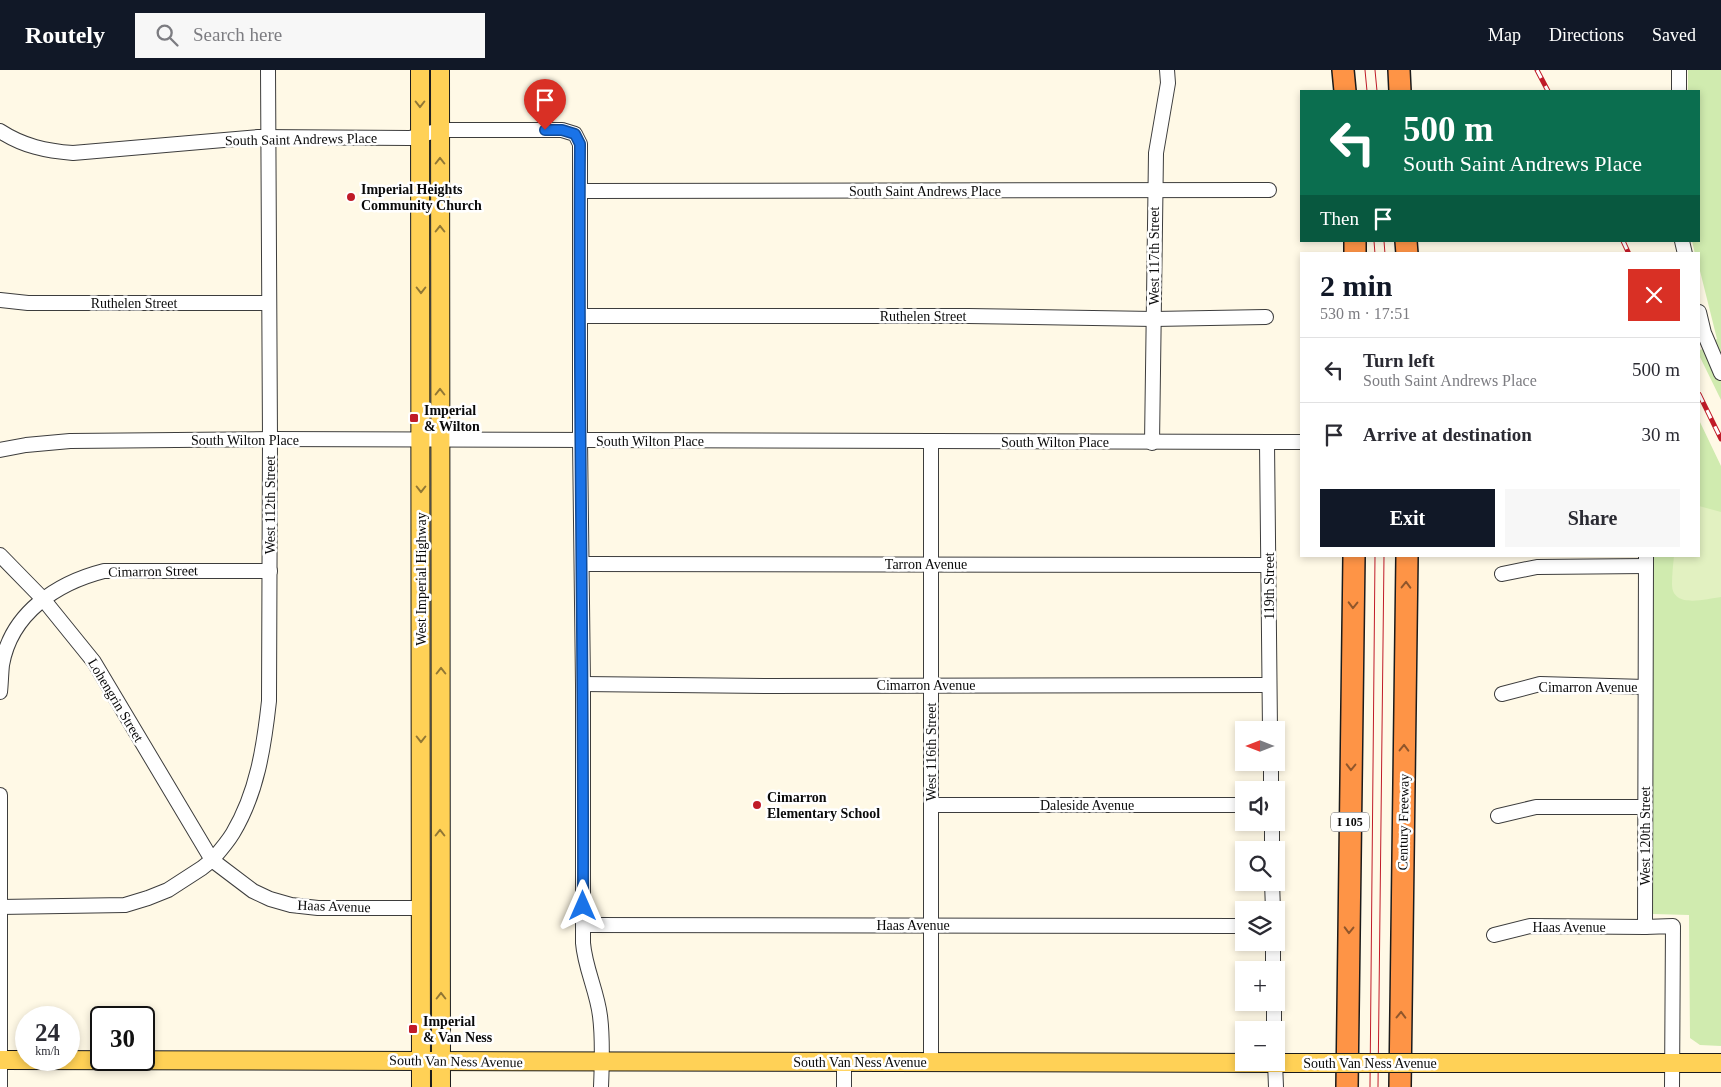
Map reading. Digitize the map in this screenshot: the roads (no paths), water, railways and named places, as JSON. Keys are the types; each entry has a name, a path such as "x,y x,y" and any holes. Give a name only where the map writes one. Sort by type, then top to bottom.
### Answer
{"highway":[{"path":"1343,70 1345,90"},
{"path":"1399,70 1400,90"},
{"name":"I 105","path":"1347,1087 1354,557"},
{"name":"Century Freeway","path":"1400,1087 1407,557"}],"main road":[{"name":"West Imperial Highway","path":"420,70 421,1087"},
{"name":"West Imperial Highway","path":"440,70 441,1087"},
{"name":"South Van Ness Avenue","path":"0,1060 1235,1063"},
{"name":"South Van Ness Avenue","path":"1285,1063 1721,1064"}],"street":[{"name":"West 112th Street","path":"212,860 232,834 247,807 265,737 269,701 270,137 268,70"},
{"name":"West 117th Street","path":"1152,443 1154,190 1156,153 1168,83 1167,70"},
{"path":"1679,70 1679,90"},
{"name":"South Saint Andrews Place","path":"0,131 28,146 51,152 73,153 270,137 420,136 440,130 562,130 575,134 580,144 580,191 1269,190"},
{"path":"580,191 583,925 584,958 595,992 600,1017 602,1087"},
{"name":"Ruthelen Street","path":"0,300 28,303 269,303"},
{"name":"Ruthelen Street","path":"580,316 968,316 1154,319 1266,317"},
{"path":"1700,316 1704,333 1721,373"},
{"name":"South Wilton Place","path":"0,450 26,445 70,441 270,439 1300,442"},
{"name":"West 116th Street","path":"930,1062 931,442"},
{"name":"119th Street","path":"1267,443 1270,721"},
{"name":"Lohengrin Street","path":"0,555 43,599 94,662 212,860"},
{"path":"1502,574 1537,567 1646,561"},
{"name":"West 120th Street","path":"1645,927 1646,561"},
{"name":"Tarron Avenue","path":"583,564 1269,565"},
{"name":"Cimarron Street","path":"0,692 2,664 10,640 24,617 43,599 63,586 104,571 270,571"},
{"name":"Cimarron Avenue","path":"583,684 1270,685"},
{"name":"Cimarron Avenue","path":"1502,694 1540,684 1645,687"},
{"path":"0,795 0,1087"},
{"name":"Daleside Avenue","path":"931,805 1235,805"},
{"path":"1498,816 1536,808 1645,807"},
{"path":"0,907 125,904 168,890 212,860"},
{"name":"Haas Avenue","path":"212,860 253,891 270,899 291,905 318,908 422,908"},
{"name":"Haas Avenue","path":"583,925 1235,926"},
{"name":"Haas Avenue","path":"1494,935 1530,926 1645,927"},
{"path":"1645,927 1673,926 1672,1087"},
{"path":"844,1062 844,1087"},
{"path":"1276,1071 1276,1087"}],"tram line":[{"path":"1365,70 1367,90"},
{"path":"1375,70 1377,90"},
{"path":"1374,242 1375,252"},
{"path":"1384,242 1385,252"},
{"path":"1370,1087 1375,557"},
{"path":"1378,1087 1384,557"}],"railway":[{"path":"1537,70 1547,90"},
{"path":"1623,242 1628,252"},
{"path":"1700,396 1721,439"}],"place":[{"name":"Imperial Heights Community Church","path":"351,197"},
{"name":"Imperial & Wilton","path":"414,418"},
{"name":"Cimarron Elementary School","path":"757,805"},
{"name":"Imperial & Van Ness","path":"413,1029"}]}
